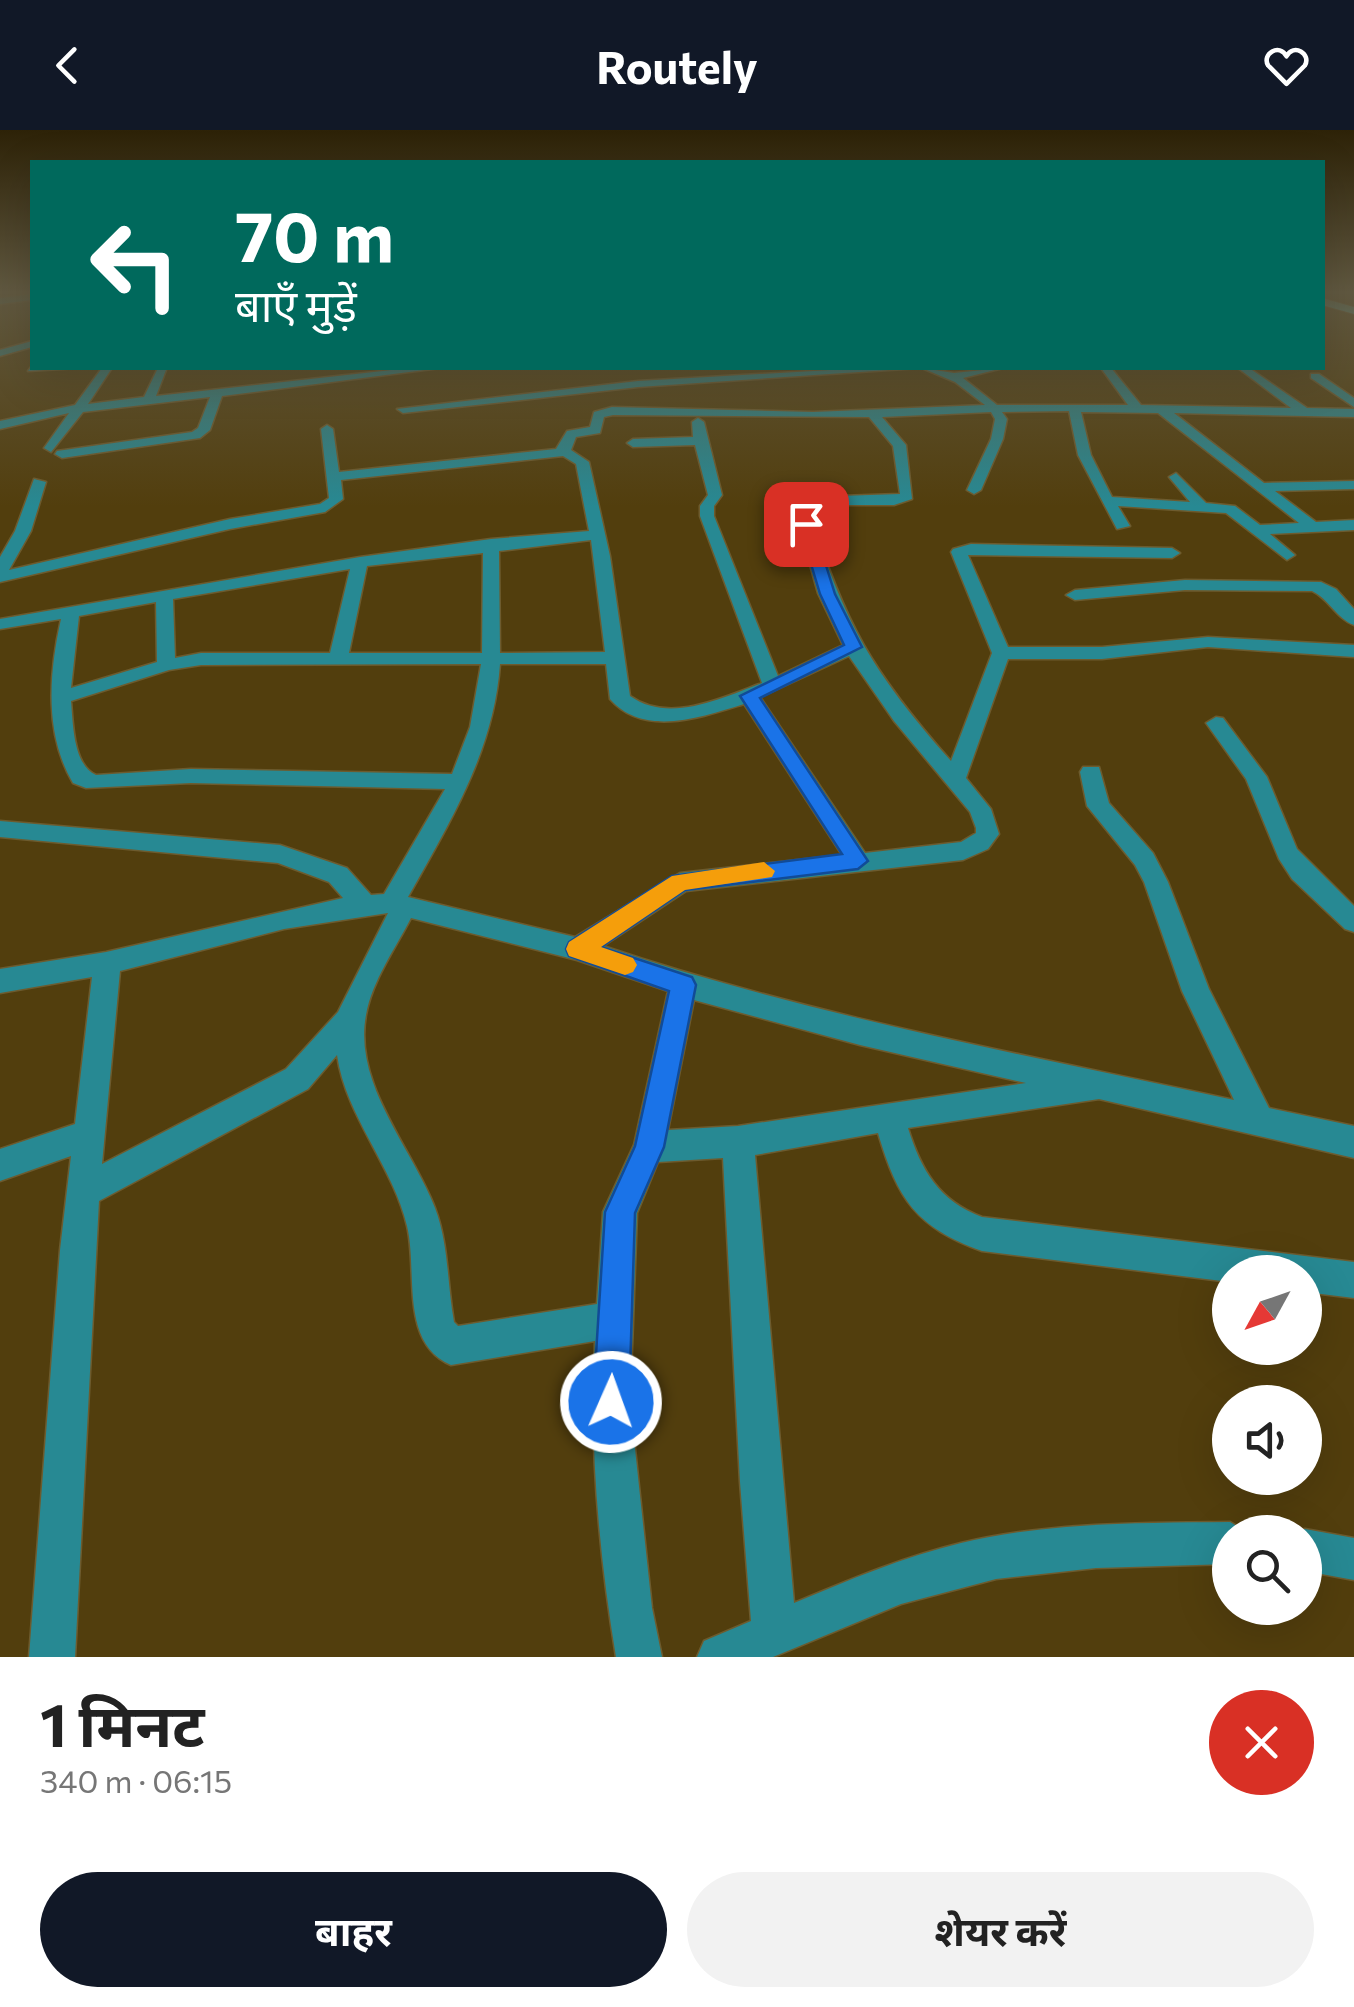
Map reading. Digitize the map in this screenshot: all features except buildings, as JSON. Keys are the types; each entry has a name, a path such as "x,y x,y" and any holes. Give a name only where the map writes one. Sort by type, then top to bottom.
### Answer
{"street":[{"path":"106,370 78,408 56,452 195,435 204,430 216,394"},
{"path":"149,400 161,370"},
{"path":"325,382 327,370"},
{"path":"0,425 38,413 216,394 253,385 325,382 418,370"},
{"path":"629,370 648,401 646,410"},
{"path":"403,409 638,384 867,370"},
{"path":"934,370 954,376 992,407 1001,420 997,439 974,490"},
{"path":"954,376 987,370"},
{"path":"1108,370 1138,410"},
{"path":"1246,370 1305,412"},
{"path":"1315,376 1354,402"},
{"path":"564,451 571,434 598,428 600,413 646,410 697,415 872,414 992,407 1354,413"},
{"path":"1075,408 1076,430 1122,526"},
{"path":"1162,410 1314,528"},
{"path":"578,949 680,882 964,851 980,845 989,832 988,822 878,686 853,647 827,594 801,508 809,502 894,501 906,496 899,445 872,414"},
{"path":"697,415 715,495 707,506 707,516 774,687"},
{"path":"0,574 230,524 325,508 336,499 327,429"},
{"path":"633,443 700,439"},
{"path":"333,478 564,451 578,456 597,535 620,699 626,708 640,714 682,712 749,696 853,647"},
{"path":"1176,477 1200,506"},
{"path":"0,574 23,532 38,482"},
{"path":"1260,487 1354,485"},
{"path":"1108,502 1230,509 1287,555"},
{"path":"1258,530 1354,526"},
{"path":"1156,530 1194,585"},
{"path":"0,624 360,562 491,544 597,535"},
{"path":"491,544 491,656 482,720 459,782 387,904 350,1019 354,1067 421,1215 437,1332 451,1346 614,1320"},
{"path":"954,778 1001,653 959,552 971,549 1172,553"},
{"path":"339,656 360,562"},
{"path":"1075,595 1194,585 1315,586 1330,593 1354,620"},
{"path":"164,595 166,665"},
{"path":"71,612 61,664 62,696 74,770 81,778 94,783 191,776 459,782"},
{"path":"1001,653 1102,653 1208,642 1354,651"},
{"path":"62,696 166,665 224,658 616,658"},
{"path":"749,696 858,861"},
{"path":"1216,723 1256,777 1287,854 1354,922"},
{"path":"1091,772 1098,806 1144,859 1156,882 1196,991 1259,1120"},
{"path":"0,829 280,854 338,875 387,904 578,949 683,985 860,1032 1354,1142"},
{"path":"0,981 107,963 265,923 387,904"},
{"path":"52,1657 83,1192 107,963"},
{"path":"639,1657 630,1608 611,1402 620,1212 649,1147 683,985"},
{"path":"83,1192 297,1079 350,1019"},
{"path":"649,1147 738,1142 888,1116 1114,1086"},
{"path":"888,1116 911,1184 953,1226 982,1234 1212,1262"},
{"path":"0,1166 89,1134"},
{"path":"738,1142 760,1482 775,1634"},
{"path":"1322,1276 1354,1280"},
{"path":"720,1657 886,1588 964,1564 1073,1547 1212,1543"},
{"path":"1322,1553 1354,1558"}],"slow traffic":[{"path":"625,965 578,949 680,882 764,871"}],"route":[{"path":"611,1402 620,1212 649,1147 683,985 578,949 680,882 858,861 749,696 853,647 827,594 806,524"}]}
